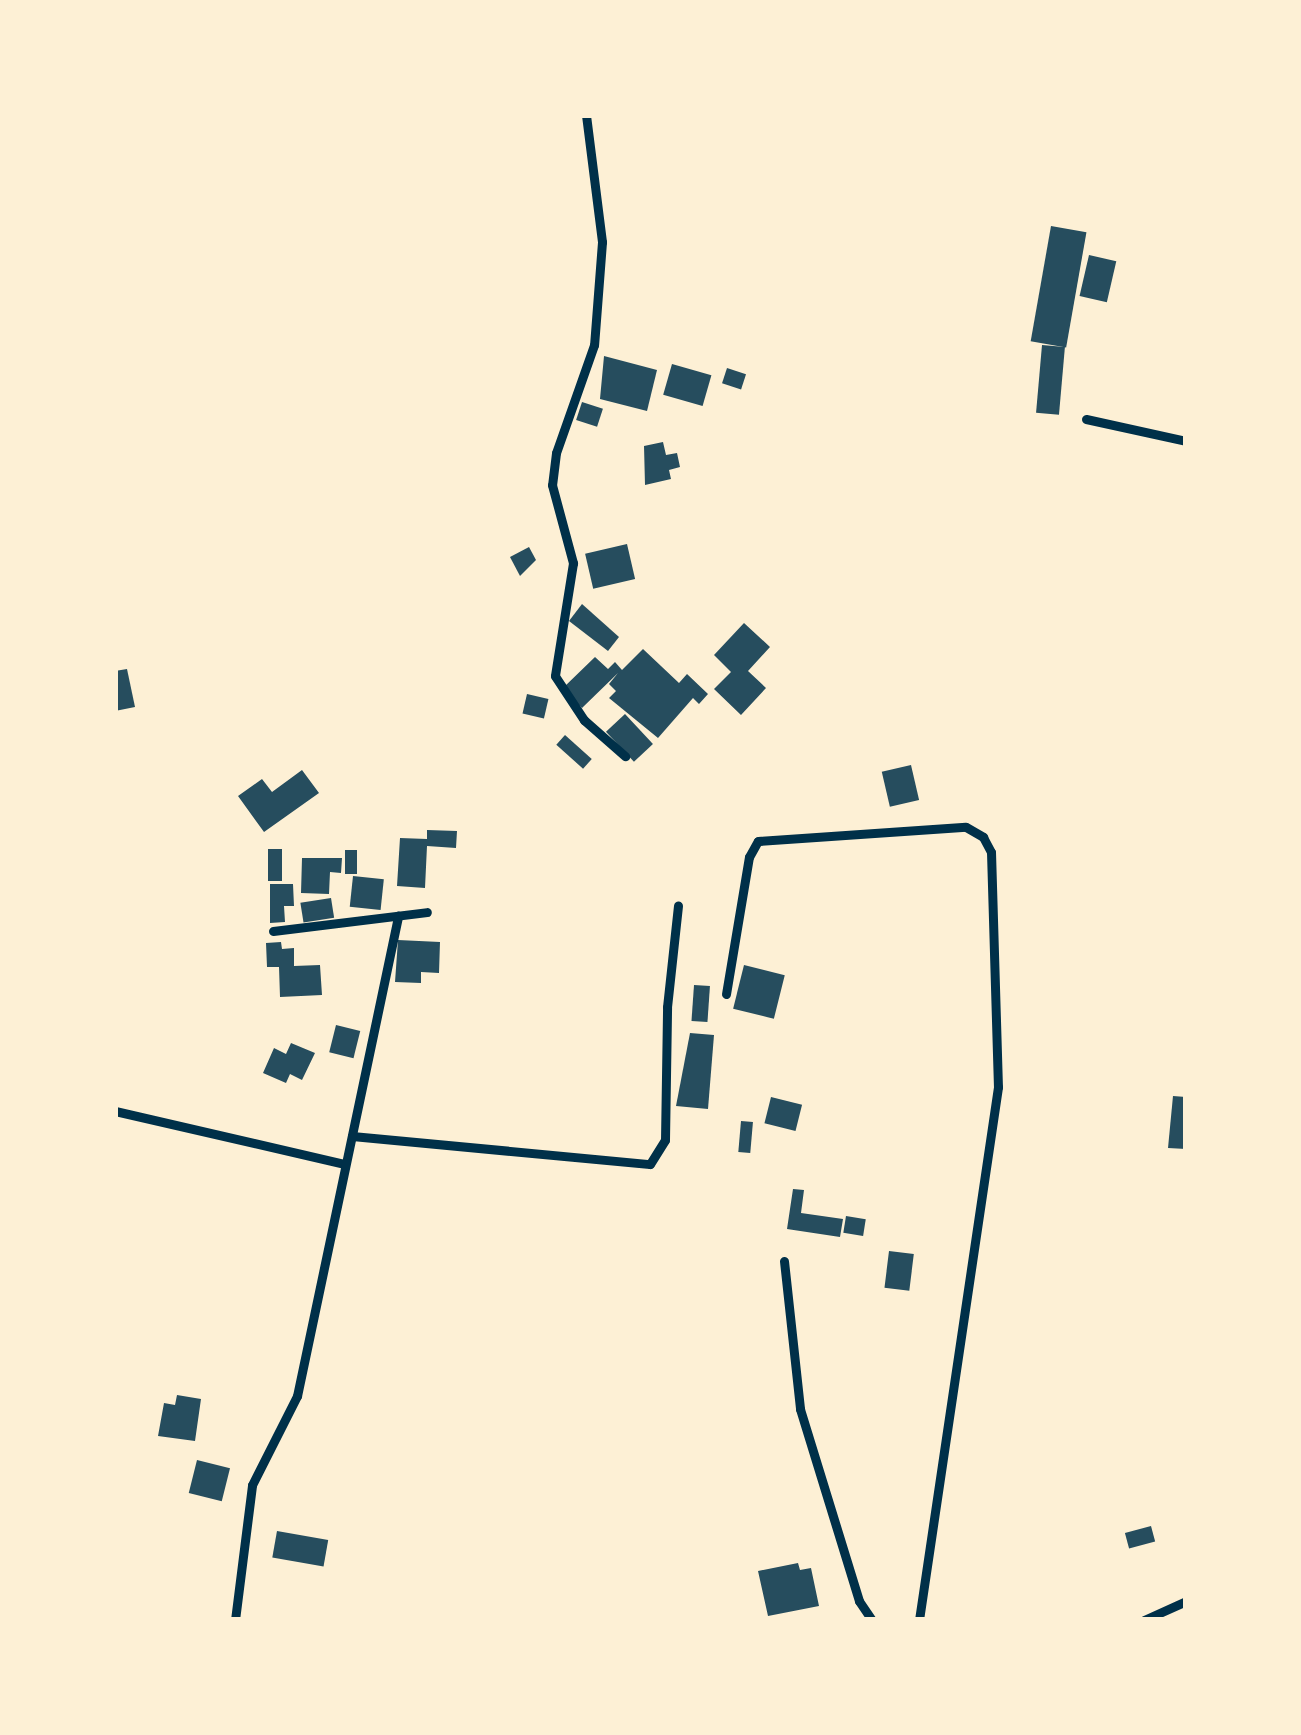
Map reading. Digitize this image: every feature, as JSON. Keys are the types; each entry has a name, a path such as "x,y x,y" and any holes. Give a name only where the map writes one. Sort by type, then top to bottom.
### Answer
{"street":[{"path":"586,115 602,242 594,345 556,453 552,486 573,563 555,676 584,720 626,756"},
{"path":"1086,419 1186,441"},
{"path":"726,994 749,857 758,840 966,827 983,837 990,852 998,1088 920,1620"},
{"path":"352,1136 650,1164 664,1140 667,1007 678,906"},
{"path":"273,932 427,912"},
{"path":"235,1620 252,1485 297,1396 398,916"},
{"path":"115,1111 345,1164"},
{"path":"784,1261 800,1409 859,1601 872,1620"},
{"path":"1144,1620 1186,1602"}],"building":[{"path":"1051,226 1086,232 1066,347 1031,341"},
{"path":"1089,255 1116,261 1107,302 1080,296"},
{"path":"1042,345 1065,347 1059,415 1036,413"},
{"path":"604,356 657,370 647,411 600,399"},
{"path":"672,364 711,375 703,406 663,395"},
{"path":"727,368 746,374 741,389 722,383"},
{"path":"582,402 603,409 597,427 576,420"},
{"path":"663,442 666,455 677,453 680,467 669,470 671,479 645,485 644,446"},
{"path":"627,544 635,579 593,589 585,554"},
{"path":"529,547 536,560 520,576 510,557"},
{"path":"582,604 619,637 608,651 569,621"},
{"path":"744,623 770,647 748,671 766,688 741,715 714,689 731,672 714,655"},
{"path":"643,649 679,683 687,674 708,694 699,704 693,698 658,738 609,698 616,691 609,684 618,673 582,708 563,688 595,657 608,669 615,662 622,670"},
{"path":"127,669 135,707 115,711 115,671"},
{"path":"527,694 548,699 544,718 523,713"},
{"path":"625,714 653,744 634,762 606,732"},
{"path":"565,735 592,759 583,769 556,745"},
{"path":"911,765 919,800 890,807 882,772"},
{"path":"302,770 319,793 264,832 238,796 262,779 272,792"},
{"path":"427,830 457,831 456,848 427,846 425,888 397,886 400,838 427,839"},
{"path":"268,849 282,849 282,881 268,881"},
{"path":"345,850 357,850 357,874 345,874"},
{"path":"302,858 342,858 341,873 330,872 329,894 301,893"},
{"path":"353,876 384,879 381,910 350,907"},
{"path":"270,884 293,884 294,906 284,906 285,922 270,923"},
{"path":"331,898 334,918 304,923 300,903"},
{"path":"398,940 440,942 439,973 421,972 421,983 395,982"},
{"path":"281,942 282,949 294,948 294,966 320,965 322,995 280,997 279,967 267,967 266,943"},
{"path":"744,965 785,975 774,1019 733,1009"},
{"path":"694,985 710,986 707,1022 691,1021"},
{"path":"336,1025 360,1031 353,1058 329,1052"},
{"path":"690,1033 714,1035 708,1109 676,1106"},
{"path":"291,1043 315,1053 302,1080 290,1074 286,1083 263,1073 274,1048 286,1054"},
{"path":"1173,1096 1186,1097 1186,1149 1168,1148"},
{"path":"771,1097 802,1105 796,1131 764,1123"},
{"path":"741,1121 753,1122 750,1153 738,1152"},
{"path":"793,1189 804,1190 801,1213 843,1219 840,1237 787,1229"},
{"path":"846,1216 866,1219 863,1236 843,1233"},
{"path":"889,1251 914,1254 909,1291 884,1288"},
{"path":"177,1395 201,1399 195,1441 158,1436 164,1403 175,1405"},
{"path":"197,1460 230,1468 222,1501 189,1493"},
{"path":"1151,1526 1155,1541 1129,1548 1125,1533"},
{"path":"277,1531 328,1540 324,1567 272,1558"},
{"path":"798,1563 800,1570 811,1568 819,1606 768,1616 758,1571"}]}
